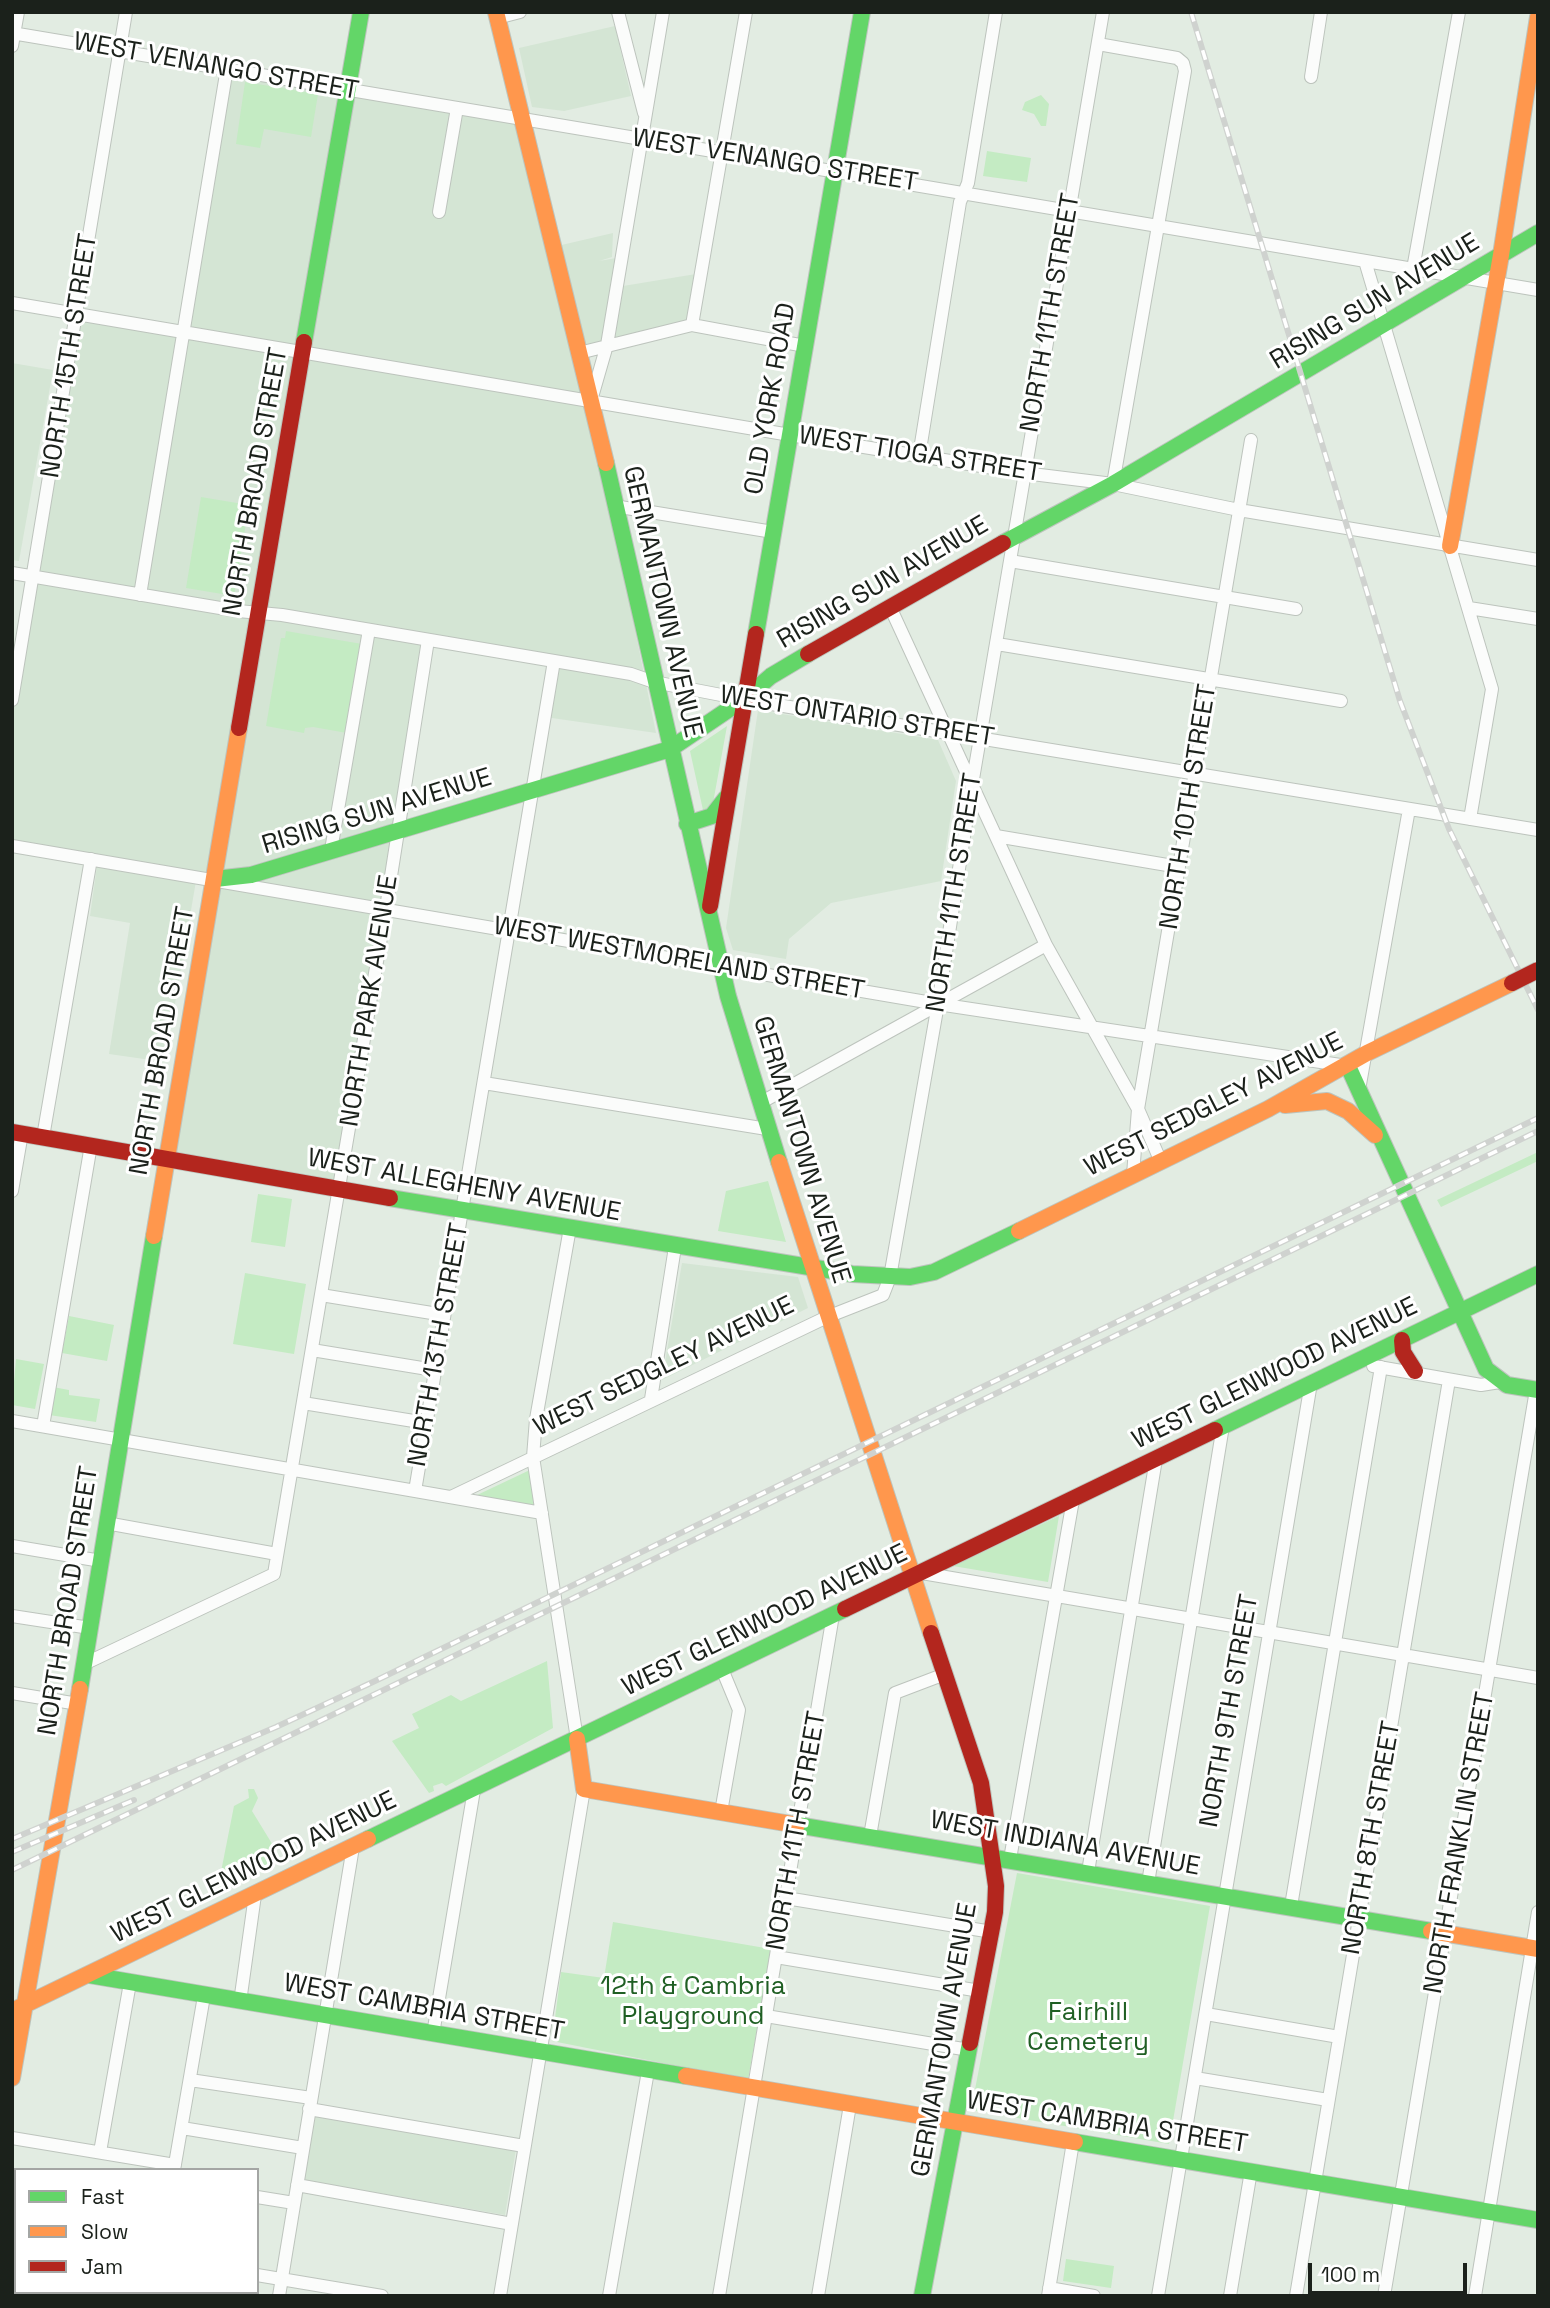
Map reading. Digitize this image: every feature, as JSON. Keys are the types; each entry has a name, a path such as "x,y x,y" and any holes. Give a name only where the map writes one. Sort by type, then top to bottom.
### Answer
{"street":[{"path":"13,38 18,12"},
{"name":"NORTH 15TH STREET","path":"12,700 126,12"},
{"name":"NORTH BROAD STREET","path":"12,2078 18,2008 78,1704 119,1440 215,879 257,612 361,12"},
{"path":"496,15 520,12"},
{"path":"618,12 645,116"},
{"path":"591,401 607,345 663,12"},
{"path":"692,326 724,153 746,12"},
{"name":"OLD YORK ROAD","path":"710,920 744,699 862,12"},
{"path":"919,456 996,12"},
{"name":"NORTH 11TH STREET","path":"890,1276 938,1004 972,785 1103,12"},
{"path":"1311,77 1321,12"},
{"path":"1413,269 1459,12"},
{"name":"GERMANTOWN AVENUE","path":"496,15 591,401 720,965 767,1129 827,1317 917,1574 945,1674 975,1760 997,1898 922,2296"},
{"path":"1450,546 1497,283 1538,17"},
{"name":"WEST VENANGO STREET","path":"13,38 120,49 1538,289"},
{"path":"1098,44 1177,58 1183,64 1113,484"},
{"path":"140,595 228,68"},
{"path":"439,212 457,108"},
{"name":"RISING SUN AVENUE","path":"215,879 251,875 670,749 744,699 771,676 1014,536 1113,484 1385,326 1538,233"},
{"path":"1365,261 1492,689 1470,819"},
{"name":"WEST TIOGA STREET","path":"12,303 790,435 1024,473 1113,484 1239,510 1538,561"},
{"path":"579,353 692,326 805,346"},
{"name":"NORTH 10TH STREET","path":"1133,1175 1138,1109 1251,440"},
{"path":"614,506 773,532"},
{"path":"1010,561 1296,609"},
{"name":"WEST ONTARIO STREET","path":"12,573 554,661 631,674 654,682 744,699 1538,830"},
{"path":"1469,608 1538,619"},
{"path":"891,609 1046,945 1138,1109 1161,1162"},
{"path":"331,850 369,630"},
{"name":"NORTH PARK AVENUE","path":"84,1664 274,1574 386,908 428,640"},
{"path":"997,644 1341,701"},
{"name":"NORTH 13TH STREET","path":"415,1491 554,661"},
{"path":"687,824 712,816 728,795"},
{"path":"1359,1090 1409,809"},
{"path":"996,836 1179,867"},
{"name":"WEST WESTMORELAND STREET","path":"12,846 938,1004 1348,1066"},
{"path":"43,1137 91,859"},
{"path":"760,1103 1046,945"},
{"name":"WEST SEDGLEY AVENUE","path":"910,1276 934,1272 1161,1162 1268,1109 1367,1053 1538,970"},
{"path":"1348,1066 1486,1369 1500,1382"},
{"path":"484,1083 767,1129"},
{"path":"1268,1109 1316,1100 1327,1101 1362,1121 1386,1150"},
{"path":"12,1191 17,1133"},
{"name":"WEST ALLEGHENY AVENUE","path":"17,1133 675,1247 811,1267 910,1276"},
{"path":"43,1426 91,1145"},
{"path":"500,2296 584,1789 533,1457 536,1419 570,1228"},
{"path":"651,1399 675,1247"},
{"name":"WEST GLENWOOD AVENUE","path":"18,2008 1538,1274"},
{"name":"WEST SEDGLEY AVENUE","path":"452,1497 651,1399 827,1317 883,1295 890,1276"},
{"path":"321,1294 444,1315"},
{"path":"1402,1340 1403,1352 1415,1371"},
{"path":"312,1350 434,1370"},
{"path":"1354,1363 1415,1371 1449,1380 1490,1385 1500,1382 1537,1390"},
{"path":"1292,1906 1381,1367"},
{"name":"NORTH 8TH STREET","path":"1296,2296 1449,1380"},
{"name":"NORTH 9TH STREET","path":"1158,2296 1311,1384"},
{"name":"NORTH FRANKLIN STREET","path":"1384,2296 1537,1390"},
{"path":"303,1404 426,1423"},
{"path":"12,1421 542,1513"},
{"path":"1149,1883 1223,1426"},
{"path":"1088,1872 1156,1460"},
{"path":"1010,1859 1073,1500"},
{"path":"106,1523 277,1554"},
{"path":"12,1546 100,1561"},
{"path":"917,1574 1538,1678"},
{"name":"NORTH 11TH STREET","path":"719,2296 834,1615"},
{"path":"12,1616 89,1628"},
{"path":"721,1812 739,1710 722,1669"},
{"path":"870,1836 895,1693 945,1674"},
{"path":"12,1693 78,1704"},
{"name":"WEST INDIANA AVENUE","path":"584,1789 1535,1948"},
{"path":"433,2034 474,1790"},
{"path":"279,2296 354,1847"},
{"path":"240,2002 255,1895"},
{"path":"786,1898 992,1932"},
{"path":"1475,2296 1535,1948 1538,1912"},
{"path":"776,1957 981,1991"},
{"name":"WEST CAMBRIA STREET","path":"89,1975 1538,2220"},
{"path":"100,2152 130,1983"},
{"path":"12,2138 175,2167 204,1996"},
{"path":"1206,2014 1339,2037"},
{"path":"766,2016 969,2050"},
{"path":"609,2296 648,2071"},
{"path":"1195,2078 1328,2100"},
{"path":"190,2080 524,2146"},
{"path":"818,2296 850,2105"},
{"path":"182,2128 303,2148"},
{"path":"1073,2142 1049,2292 1094,2296"},
{"path":"1230,2296 1251,2171"},
{"path":"297,2185 512,2224"},
{"path":"259,2197 294,2203"},
{"path":"259,2275 382,2296"}],"shaded area":[{"path":"615,26 631,96 564,111 532,107 519,48"},
{"path":"227,68 520,117 553,247 613,233 612,257 599,261 622,257 617,287 702,273 692,325 579,354 656,733 545,717 554,662 428,640 339,1189 168,1159 215,880 12,846 12,700 78,313 183,332"},
{"path":"12,363 53,370 19,561 12,560"},
{"path":"758,710 938,740 956,781 941,881 831,903 789,939 786,959 733,950 726,928"},
{"path":"97,866 196,881 165,1062 109,1054 130,923 90,916"},
{"path":"682,1263 798,1277 808,1308 662,1380"},
{"path":"316,2114 516,2149 505,2215 304,2180"}],"green space":[{"path":"245,82 318,94 311,137 264,129 260,148 236,144"},
{"path":"1041,95 1049,104 1046,126 1041,126 1034,114 1022,110 1025,102"},
{"path":"987,151 1031,158 1027,182 983,176"},
{"path":"201,497 249,505 234,596 186,588"},
{"path":"286,631 362,644 347,733 313,727 305,728 304,733 266,726 281,638 285,638"},
{"path":"727,726 713,803 708,810 703,810 690,751"},
{"path":"1538,1152 1538,1161 1441,1207 1437,1200"},
{"path":"768,1181 786,1242 718,1231 726,1191"},
{"path":"258,1194 292,1199 285,1247 251,1242"},
{"path":"245,1273 306,1284 294,1354 233,1344"},
{"path":"69,1316 114,1325 107,1361 62,1353"},
{"path":"16,1359 44,1364 35,1409 12,1405"},
{"path":"53,1387 69,1390 69,1395 100,1399 96,1422 49,1415"},
{"path":"532,1469 539,1508 475,1496"},
{"path":"1059,1516 1048,1582 953,1566"},
{"path":"547,1661 553,1728 446,1786 442,1783 433,1786 434,1791 429,1793 392,1741 419,1728 412,1714 451,1695 461,1701"},
{"path":"248,1789 254,1789 258,1798 252,1811 282,1860 217,1892 234,1806 249,1798"},
{"name":"Fairhill Cemetery","path":"1017,1873 1210,1906 1169,2144 971,2110"},
{"name":"12th & Cambria Playground","path":"613,1922 771,1949 748,2080 552,2041 561,1972 604,1978"},
{"path":"1066,2259 1114,2266 1111,2288 1063,2281"}],"railway":[{"path":"1191,12 1400,701 1449,829 1538,1010"},
{"path":"12,1839 276,1727 375,1681 1538,1118"},
{"path":"12,1870 1538,1131"},
{"path":"12,1852 134,1800"}],"traffic: fast":[{"path":"304,342 361,12"},
{"path":"756,634 862,12"},
{"path":"1003,543 1113,484 1538,233"},
{"path":"606,463 728,996 779,1162"},
{"path":"215,879 251,875 670,749 744,699 771,676 808,654"},
{"path":"687,824 712,816 726,798"},
{"path":"1348,1066 1486,1369 1507,1385 1538,1390"},
{"path":"390,1198 852,1274 910,1277 934,1272 1019,1231"},
{"path":"80,1689 154,1236"},
{"path":"1215,1430 1538,1274"},
{"path":"368,1839 845,1609"},
{"path":"797,1825 1431,1931"},
{"path":"89,1975 686,2076"},
{"path":"922,2296 970,2043"},
{"path":"1075,2142 1538,2220"}],"traffic: slow":[{"path":"496,12 606,463"},
{"path":"1450,546 1501,255 1538,17"},
{"path":"154,1236 239,728"},
{"path":"1019,1231 1268,1109 1367,1053 1512,983"},
{"path":"1285,1105 1327,1101 1348,1111 1375,1135"},
{"path":"779,1162 931,1633"},
{"path":"12,2078 80,1689"},
{"path":"577,1739 584,1789 797,1825"},
{"path":"12,2011 368,1839"},
{"path":"1431,1931 1538,1949"},
{"path":"686,2076 1075,2142"}],"traffic: jam":[{"path":"239,728 304,342"},
{"path":"808,654 1003,543"},
{"path":"710,906 756,634"},
{"path":"1512,983 1538,970"},
{"path":"12,1132 390,1198"},
{"path":"1402,1340 1403,1352 1415,1371"},
{"path":"845,1609 1215,1430"},
{"path":"931,1633 981,1783 996,1886 995,1912 970,2043"}]}
